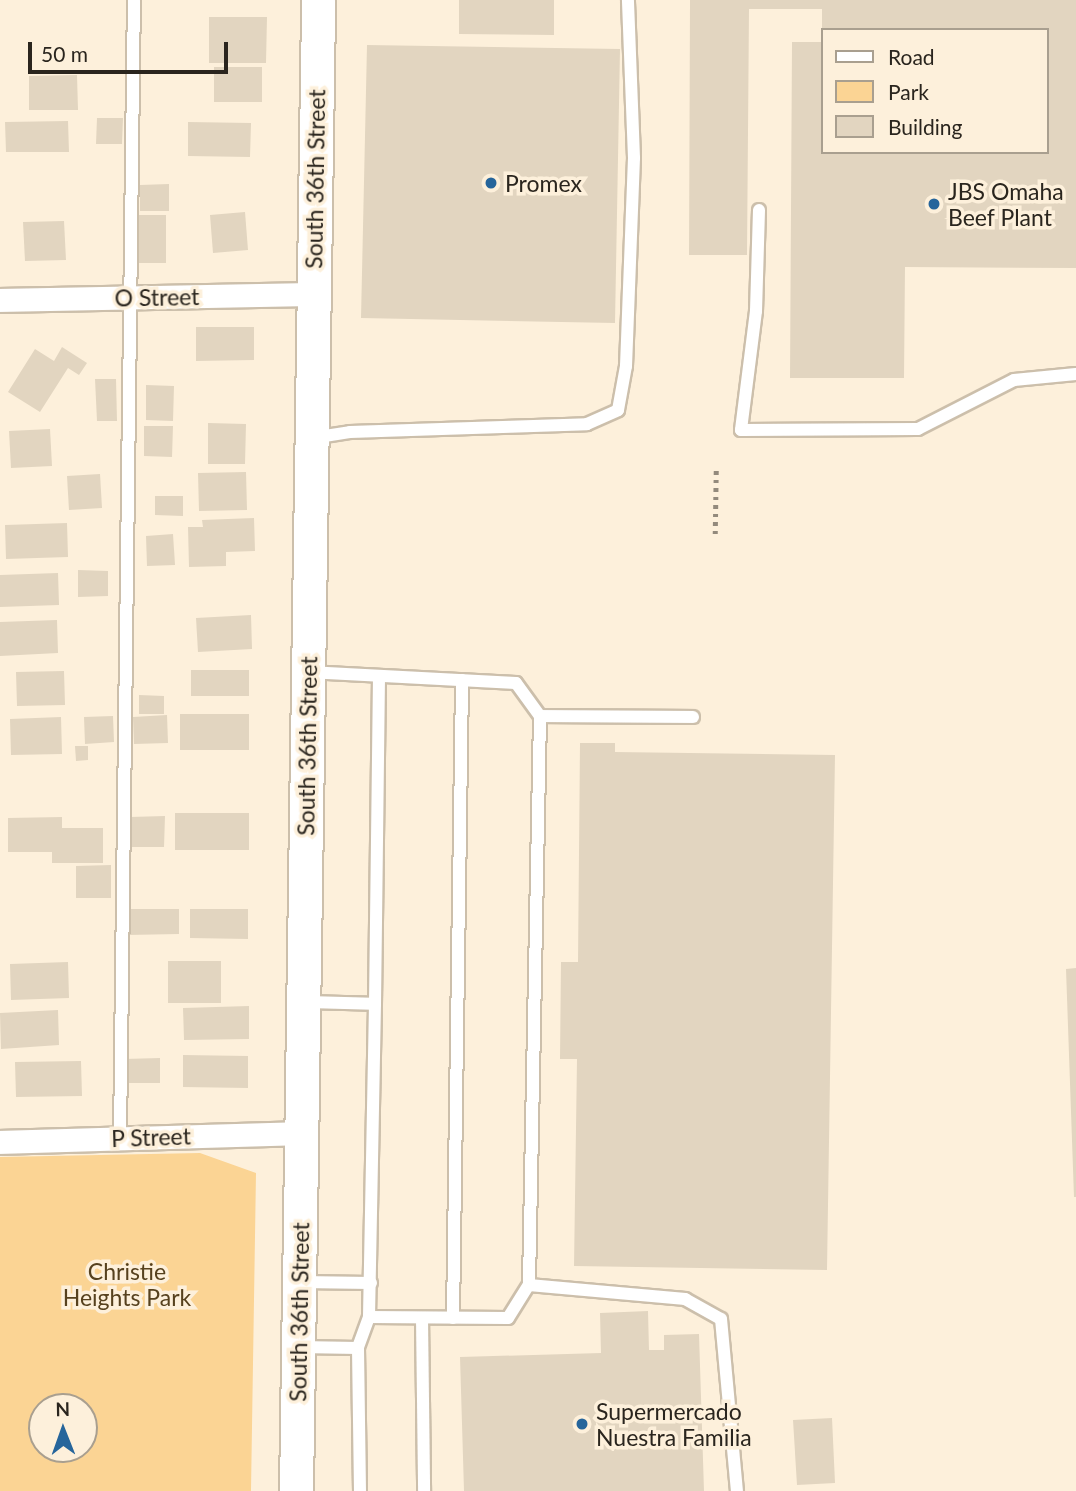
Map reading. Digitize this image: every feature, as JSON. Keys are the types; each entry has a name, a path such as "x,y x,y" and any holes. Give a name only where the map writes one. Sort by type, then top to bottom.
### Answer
{"main road":[{"name":"South 36th Street","path":"296,1491 318,0"}],"street":[{"name":"O Street","path":"0,300 313,294"},
{"name":"P Street","path":"0,1142 302,1133"}],"lane":[{"path":"120,1138 134,0"},
{"path":"311,438 350,432 587,424 618,410 626,366 634,158 628,0"},
{"path":"759,210 756,311 741,430 918,429 1014,380 1076,374"},
{"path":"308,672 516,683 540,716 529,1285 508,1318 369,1317"},
{"path":"360,1491 358,1349 369,1317 371,1283 379,676"},
{"path":"453,1318 462,680"},
{"path":"540,716 694,717"},
{"path":"303,1002 375,1004"},
{"path":"301,1282 371,1283"},
{"path":"529,1285 685,1299 722,1320 737,1491"},
{"path":"422,1318 424,1491"},
{"path":"299,1347 358,1349"}],"path":[{"path":"715,534 716,469"}],"green space":[{"name":"Christie Heights Park","path":"200,1153 256,1173 251,1491 0,1491 0,1157"}],"building":[{"path":"459,0 554,0 554,35 459,34"},
{"name":"JBS Omaha Beef Plant","path":"690,0 1076,0 1076,268 905,267 904,378 790,378 792,42 820,42 820,154 1048,154 1048,28 822,28 822,9 749,9 747,255 689,255"},
{"path":"209,17 267,17 266,63 209,63"},
{"name":"Promex","path":"367,45 620,49 615,323 361,318"},
{"path":"214,67 262,67 262,102 214,102"},
{"path":"77,75 78,110 29,110 29,76"},
{"path":"97,118 123,118 122,144 96,144"},
{"path":"68,121 69,152 6,152 5,122"},
{"path":"188,122 251,123 250,157 188,156"},
{"path":"169,184 169,211 140,211 140,185"},
{"path":"245,212 248,250 213,253 210,215"},
{"path":"138,215 166,215 166,263 138,263"},
{"path":"64,221 66,260 25,261 23,222"},
{"path":"196,327 254,327 254,360 196,361"},
{"path":"62,347 87,363 79,375 68,368 40,412 8,392 35,349 54,361"},
{"path":"95,379 116,379 117,421 97,421"},
{"path":"146,385 174,386 173,421 146,420"},
{"path":"208,423 246,424 245,464 208,464"},
{"path":"144,426 173,426 172,457 144,456"},
{"path":"50,429 52,466 11,468 9,431"},
{"path":"246,472 247,510 199,511 198,473"},
{"path":"100,474 102,508 69,510 67,476"},
{"path":"155,496 183,496 183,516 155,515"},
{"path":"254,518 255,551 226,552 226,566 189,567 188,527 203,527 202,520"},
{"path":"67,523 68,557 6,559 5,525"},
{"path":"173,534 175,565 147,566 146,536"},
{"path":"78,570 108,571 108,596 78,597"},
{"path":"58,573 59,605 0,607 0,575"},
{"path":"251,615 252,649 198,652 196,618"},
{"path":"57,620 58,653 0,656 0,622"},
{"path":"191,670 249,670 249,696 191,696"},
{"path":"64,671 65,705 17,706 16,672"},
{"path":"139,695 164,696 164,714 139,714"},
{"path":"180,714 249,714 249,750 180,750"},
{"path":"167,715 168,743 134,744 133,717"},
{"path":"113,716 114,742 85,744 84,717"},
{"path":"61,717 62,754 11,755 10,719"},
{"path":"580,743 615,743 615,752 835,755 827,1270 574,1266 577,1059 560,1059 561,962 578,962"},
{"path":"75,746 88,746 88,760 76,761"},
{"path":"175,813 249,813 249,850 175,850"},
{"path":"165,816 164,847 130,847 130,817"},
{"path":"62,817 62,828 103,828 103,863 52,863 52,852 8,852 8,818"},
{"path":"111,865 111,898 76,898 76,866"},
{"path":"127,909 179,909 179,934 127,935"},
{"path":"190,909 248,909 248,939 190,938"},
{"path":"168,961 221,961 221,1003 168,1003"},
{"path":"68,962 69,998 11,1000 10,964"},
{"path":"1076,968 1076,1197 1074,1197 1066,969"},
{"path":"249,1006 249,1039 184,1040 183,1008"},
{"path":"58,1010 59,1045 1,1049 0,1013"},
{"path":"183,1055 248,1056 248,1088 183,1087"},
{"path":"160,1058 160,1083 124,1083 124,1059"},
{"path":"81,1061 82,1096 16,1097 15,1062"},
{"name":"Supermercado Nuestra Familia","path":"648,1311 649,1350 664,1350 664,1335 699,1334 704,1491 464,1491 460,1357 601,1353 600,1313"},
{"path":"832,1418 835,1483 797,1485 793,1420"}],"place":[{"name":"Promex","path":"491,183"},
{"name":"JBS Omaha Beef Plant","path":"934,204"},
{"name":"Supermercado Nuestra Familia","path":"582,1424"}]}
